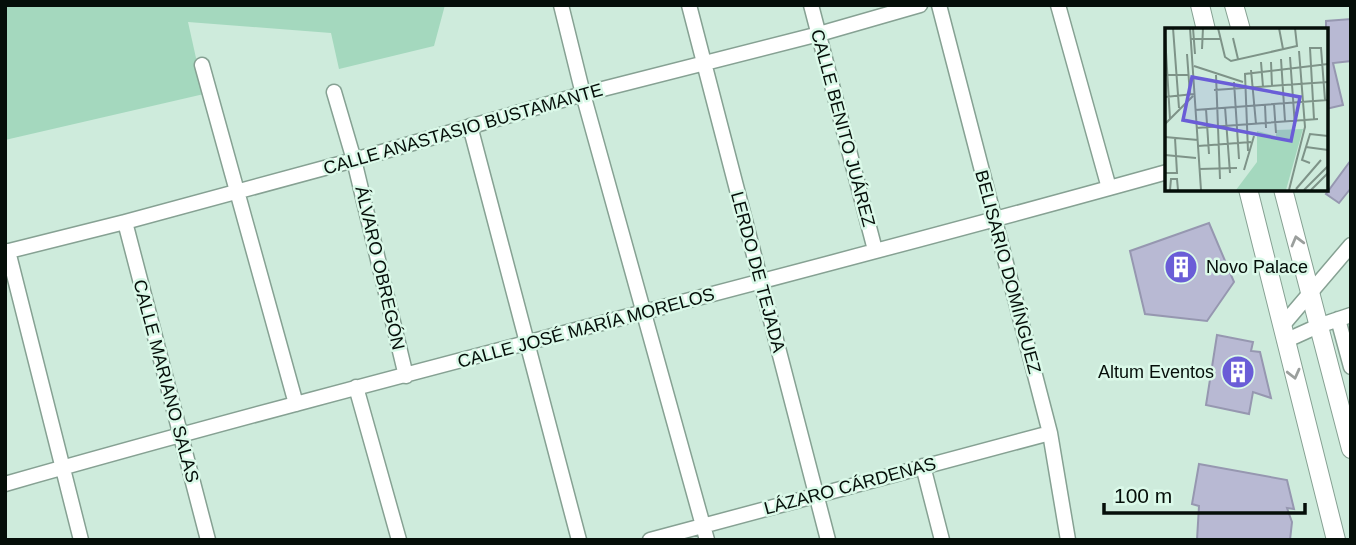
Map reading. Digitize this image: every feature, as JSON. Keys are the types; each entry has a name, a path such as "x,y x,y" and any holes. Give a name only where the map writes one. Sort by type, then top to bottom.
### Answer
{"main road":[{"path":"1200,5 1206,28"},
{"path":"1234,5 1240,28"},
{"path":"1248,191 1336,540"},
{"path":"1284,191 1351,449"}],"street":[{"path":"561,5 583,94 705,532"},
{"name":"LERDO DE TEJADA","path":"689,5 828,540"},
{"name":"CALLE BENITO JUÁREZ","path":"811,5 875,250"},
{"name":"CALLE ANASTASIO BUSTAMANTE","path":"6,251 125,222 583,94 819,34 920,5"},
{"name":"BELISARIO DOMÍNGUEZ","path":"939,5 1050,433 1068,540"},
{"path":"1058,5 1109,188"},
{"path":"202,65 296,404"},
{"name":"ÁLVARO OBREGÓN","path":"334,92 354,160 406,376"},
{"path":"470,126 579,540"},
{"name":"CALLE JOSÉ MARÍA MORELOS","path":"5,484 356,387 761,283 1165,173"},
{"name":"CALLE MARIANO SALAS","path":"125,222 208,540"},
{"path":"1284,334 1310,293 1351,245"},
{"path":"6,251 81,540"},
{"path":"1284,334 1344,317 1351,366"},
{"path":"356,387 399,540"},
{"name":"LÁZARO CÁRDENAS","path":"650,540 705,532 816,494 1050,433"},
{"path":"923,466 942,540"}],"green space":[{"path":"5,5 445,5 434,46 339,69 331,33 188,22 204,94 5,140"}],"building":[{"path":"1351,19 1351,61 1333,63 1343,105 1328,109 1328,28 1326,21"},
{"path":"1351,160 1351,188 1339,203 1326,194"},
{"name":"Novo Palace","path":"1209,223 1234,282 1207,321 1145,314 1130,251"},
{"name":"Altum Eventos","path":"1217,335 1253,342 1251,351 1260,352 1271,398 1253,392 1249,414 1206,405"},
{"path":"1199,464 1287,480 1294,509 1287,508 1292,522 1290,540 1197,540 1199,506 1192,504"}],"place":[{"name":"Novo Palace","path":"1181,267"},
{"name":"Altum Eventos","path":"1238,372"}]}
